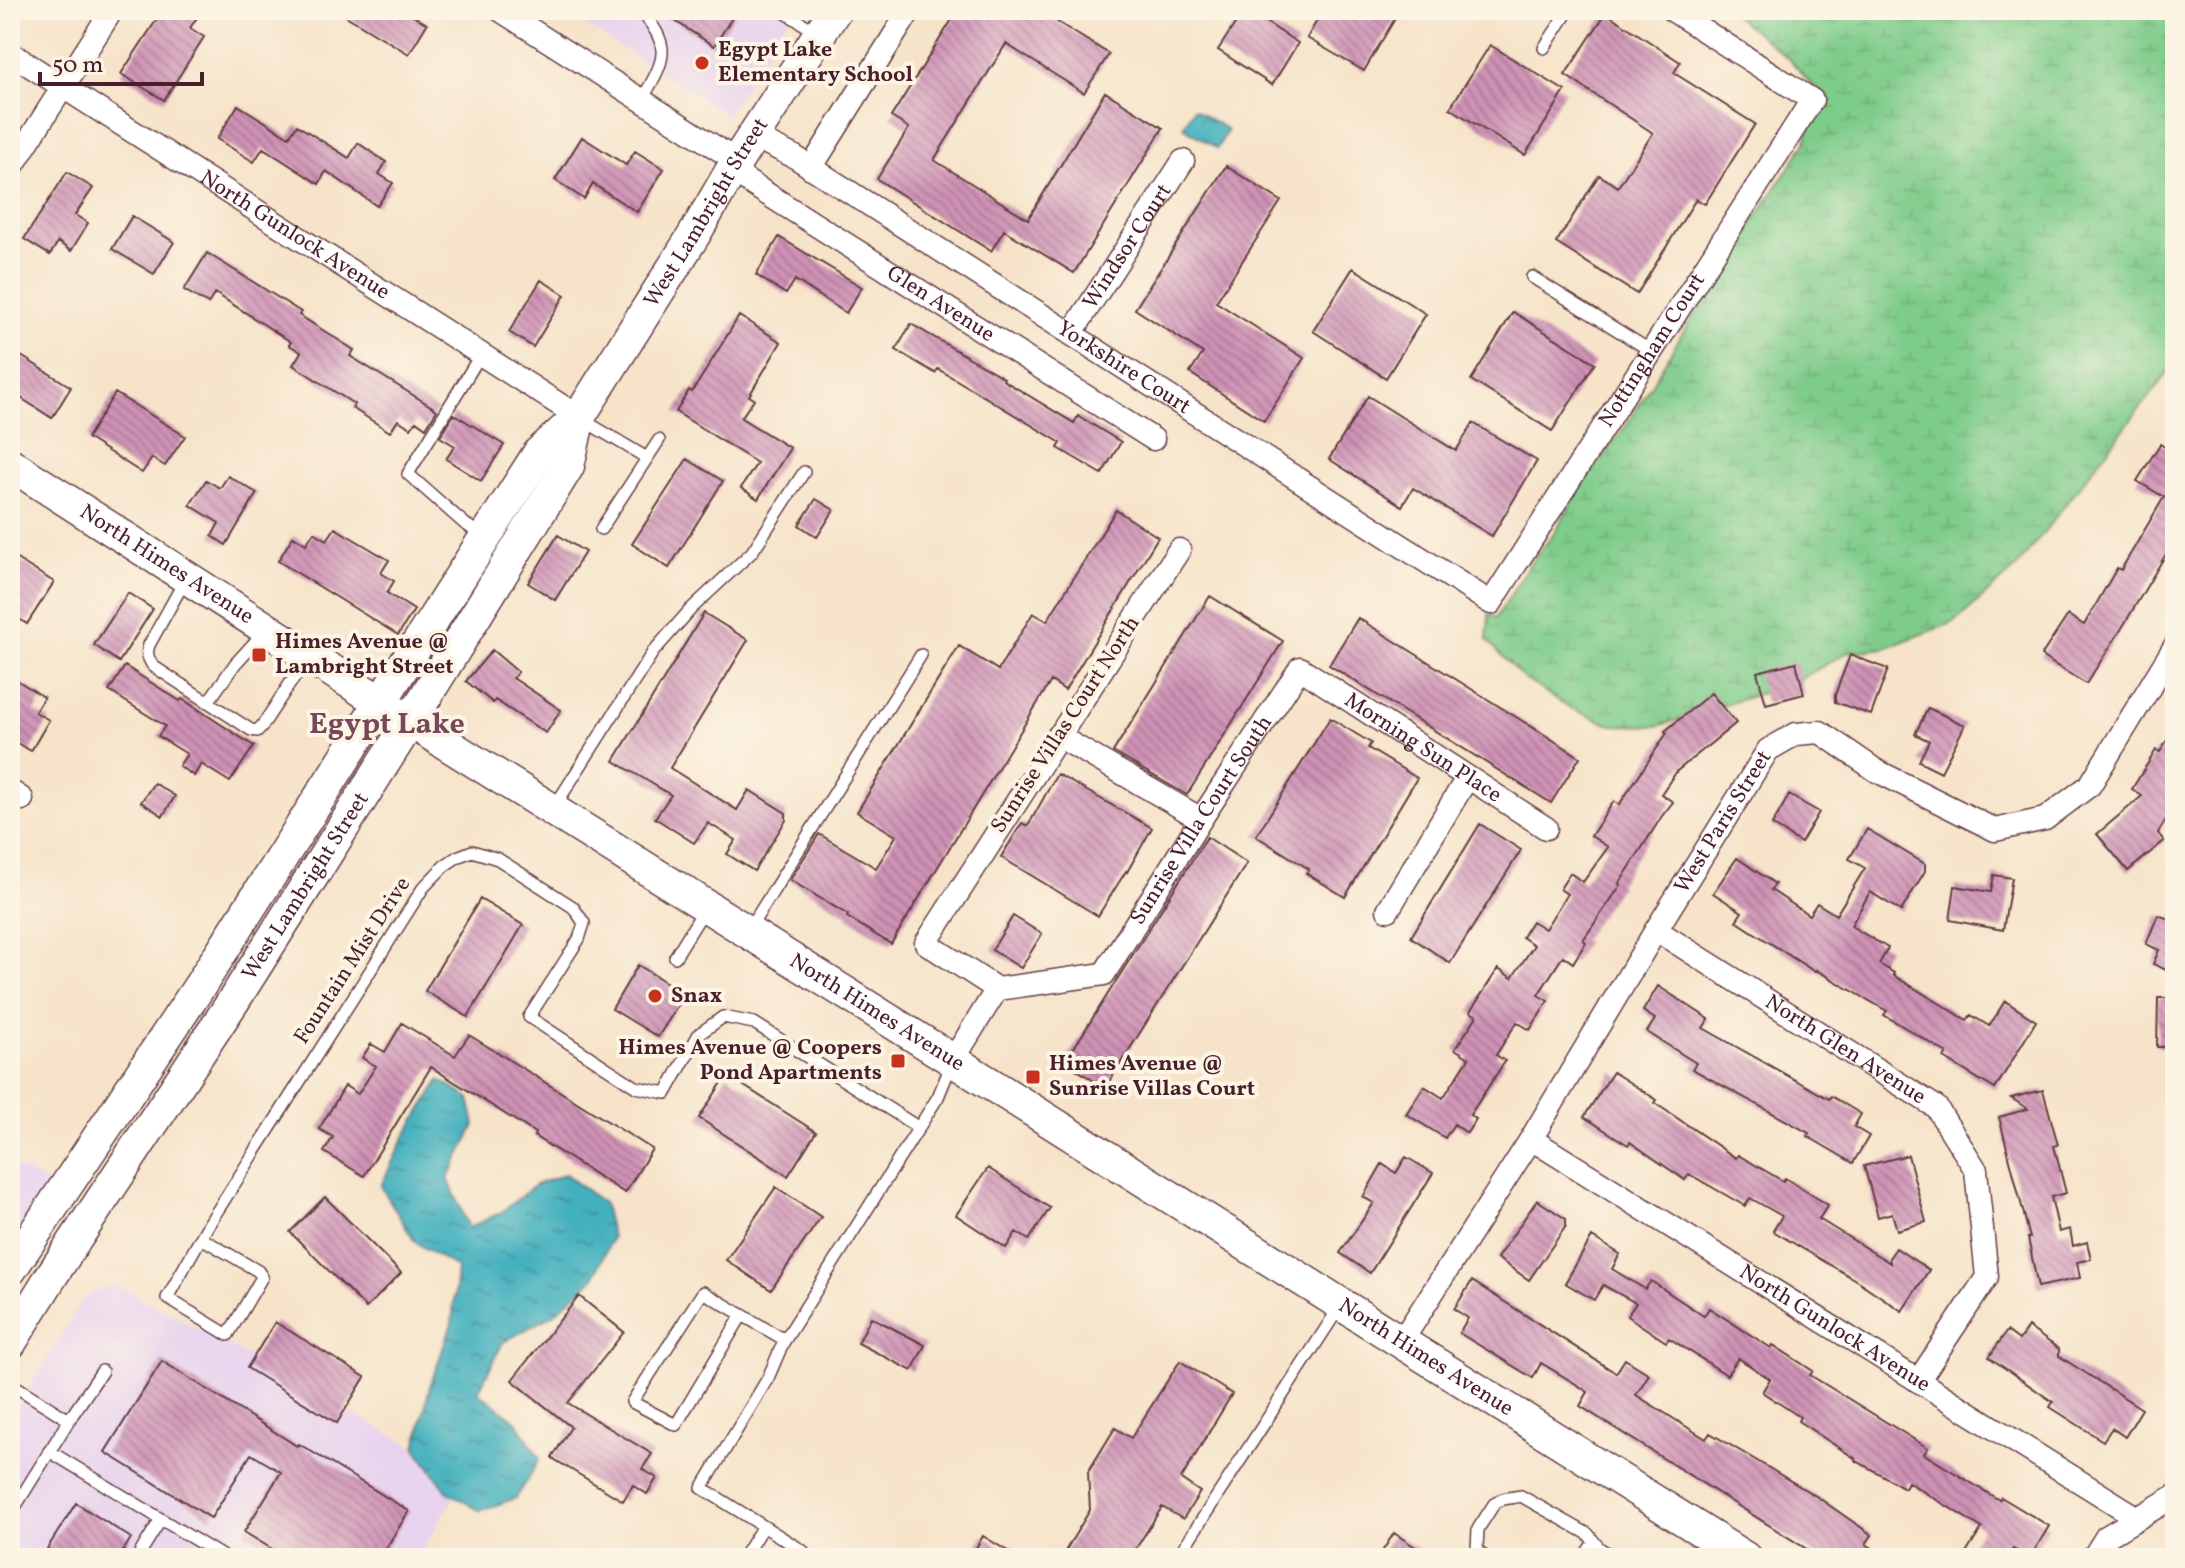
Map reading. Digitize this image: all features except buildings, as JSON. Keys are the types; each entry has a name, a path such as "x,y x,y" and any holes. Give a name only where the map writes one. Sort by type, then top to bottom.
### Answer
{"main road":[{"name":"West Lambright Street","path":"10,1270 201,984 539,453 579,417 828,22"},
{"name":"West Lambright Street","path":"10,1343 234,1000 568,466 579,417"},
{"name":"North Himes Avenue","path":"10,464 379,702 1745,1558"}],"street":[{"path":"10,170 112,10"},
{"path":"500,10 642,100 746,149"},
{"path":"811,168 910,10"},
{"name":"Nottingham Court","path":"1491,603 1812,100 1672,10"},
{"name":"North Gunlock Avenue","path":"10,53 579,417"},
{"name":"Yorkshire Court","path":"746,149 795,157 1491,603"},
{"name":"Glen Avenue","path":"746,149 742,178 1153,439"},
{"name":"Windsor Court","path":"1071,334 1183,161"},
{"name":"Sunrise Villas Court North","path":"997,989 926,943 1179,550"},
{"name":"West Paris Street","path":"1401,1342 1531,1139 1768,750 1796,734 1820,732 1877,771 1995,830 2045,819 2090,785 2175,646"},
{"name":"Morning Sun Place","path":"1300,668 1546,828"},
{"name":"Sunrise Villa Court South","path":"997,989 1104,974 1300,668"},
{"path":"1058,736 1201,819"},
{"path":"1388,910 1467,778"},
{"name":"North Glen Avenue","path":"1656,930 1936,1107 1976,1170 1987,1277 1918,1381"},
{"path":"953,1060 997,989"},
{"name":"North Gunlock Avenue","path":"1531,1139 2138,1518"},
{"path":"2093,1558 2106,1537 2175,1496"}],"lane":[{"path":"640,10 658,31 664,52 659,69 642,100"},
{"path":"781,10 828,22"},
{"path":"1544,48 1569,10"},
{"path":"1532,277 1651,351"},
{"path":"481,354 408,474 465,524 485,537"},
{"path":"579,417 647,458"},
{"path":"601,529 659,440"},
{"path":"552,810 653,652 691,609 752,552 804,472"},
{"path":"186,577 147,652 153,666 251,730 257,731 310,657"},
{"path":"208,702 235,664 266,629"},
{"path":"748,932 921,655"},
{"name":"Fountain Mist Drive","path":"201,1238 258,1271 262,1277 228,1335 167,1298 201,1238 423,888 444,866 472,851 498,859 573,907 584,923 579,939 529,1017 636,1087 666,1093 699,1034 723,1017 754,1023 919,1128"},
{"path":"675,957 707,906"},
{"path":"799,1558 803,1551 702,1488 768,1378 785,1340 938,1097 953,1060"},
{"path":"742,1315 676,1425 632,1402 703,1292 785,1340"},
{"path":"1177,1558 1342,1304"},
{"path":"10,1515 102,1371"},
{"path":"10,1383 69,1420"},
{"path":"49,1451 225,1558"},
{"path":"1485,1558 1477,1549 1478,1529 1494,1504 1513,1496 1521,1496 1588,1534 1599,1548 1615,1558"},
{"path":"137,1558 161,1519"},
{"path":"743,1558 763,1526"},
{"path":"1583,1558 1594,1542"}],"shaded area":[{"name":"Egypt Lake Elementary School","path":"562,10 794,10 727,115"},
{"path":"10,1163 51,1185 10,1247"},
{"path":"116,1284 416,1448 447,1491 455,1496 417,1558 10,1558 10,1419 84,1297"}],"green space":[{"path":"1728,10 2175,10 2175,363 2016,568 1955,622 1885,648 1848,652 1793,683 1658,726 1611,725 1571,708 1524,679 1487,640 1489,614 1496,618 1533,559 1554,534 1582,483 1626,426 1712,285 1806,142 1809,128 1829,97 1814,87 1791,61"}],"water":[{"path":"1194,109 1228,130 1217,148 1183,127"},
{"path":"440,1080 469,1098 475,1125 448,1179 469,1228 502,1212 535,1185 565,1174 604,1204 612,1238 593,1279 554,1314 503,1342 478,1392 517,1422 540,1459 516,1498 480,1511 447,1491 416,1448 430,1386 452,1323 457,1268 415,1242 381,1186 403,1140"}],"place":[{"name":"Egypt Lake Elementary School","path":"702,63"},
{"name":"Himes Avenue @ Lambright Street","path":"259,655"},
{"name":"Snax","path":"655,996"},
{"name":"Himes Avenue @ Coopers Pond Apartments","path":"898,1061"},
{"name":"Himes Avenue @ Sunrise Villas Court","path":"1033,1077"}],"district":[{"name":"Egypt Lake","path":"387,725"}]}
